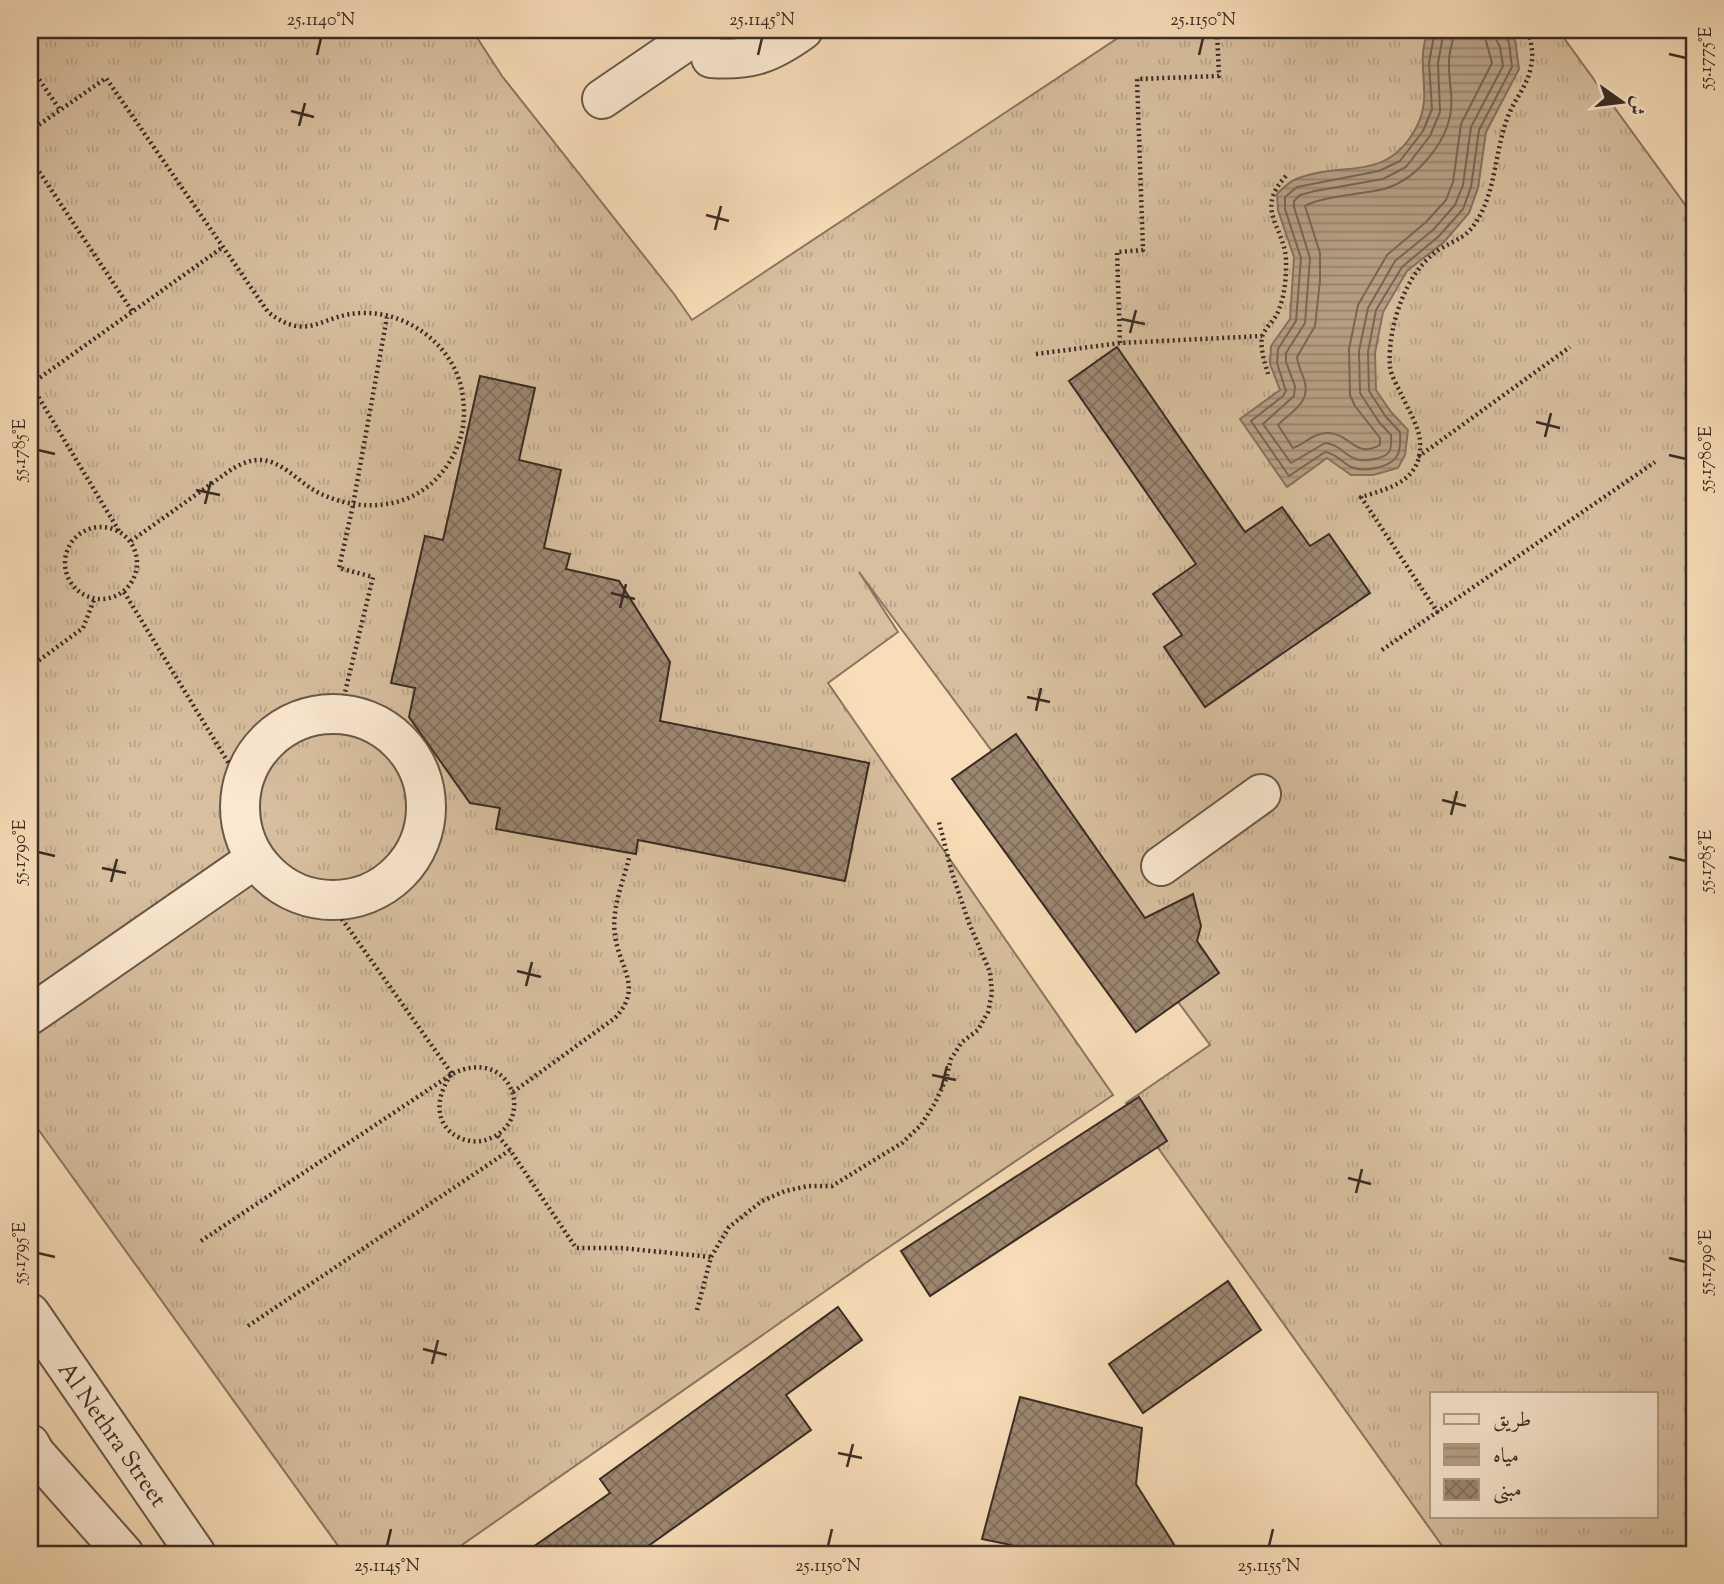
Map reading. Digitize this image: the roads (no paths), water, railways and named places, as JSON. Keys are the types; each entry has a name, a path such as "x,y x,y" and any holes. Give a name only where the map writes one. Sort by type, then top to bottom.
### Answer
{"street":[{"path":"602,99 707,44 734,60 758,56 780,47 803,30"},
{"path":"340,713 366,718 389,731 408,749 421,773 426,799 425,825 416,850 401,872 380,888 356,898 330,901 308,897 288,889 270,876 255,859 244,836 240,811 242,785 252,760 268,740 289,724 314,715 340,713"},
{"path":"1161,866 1261,794"},
{"path":"30,1014 255,859"},
{"name":"Al Nethra Street","path":"30,1313 196,1554"},
{"path":"30,1444 124,1554"}],"water":[{"path":"1429,30 1507,30 1515,39 1519,69 1486,132 1478,188 1469,213 1444,242 1407,271 1383,312 1375,353 1376,390 1408,430 1405,455 1398,468 1373,475 1351,475 1327,458 1287,487 1240,419 1280,390 1270,364 1271,346 1290,319 1294,257 1278,210 1277,194 1292,181 1311,174 1376,164 1404,146 1416,128 1424,103 1423,55"}]}
